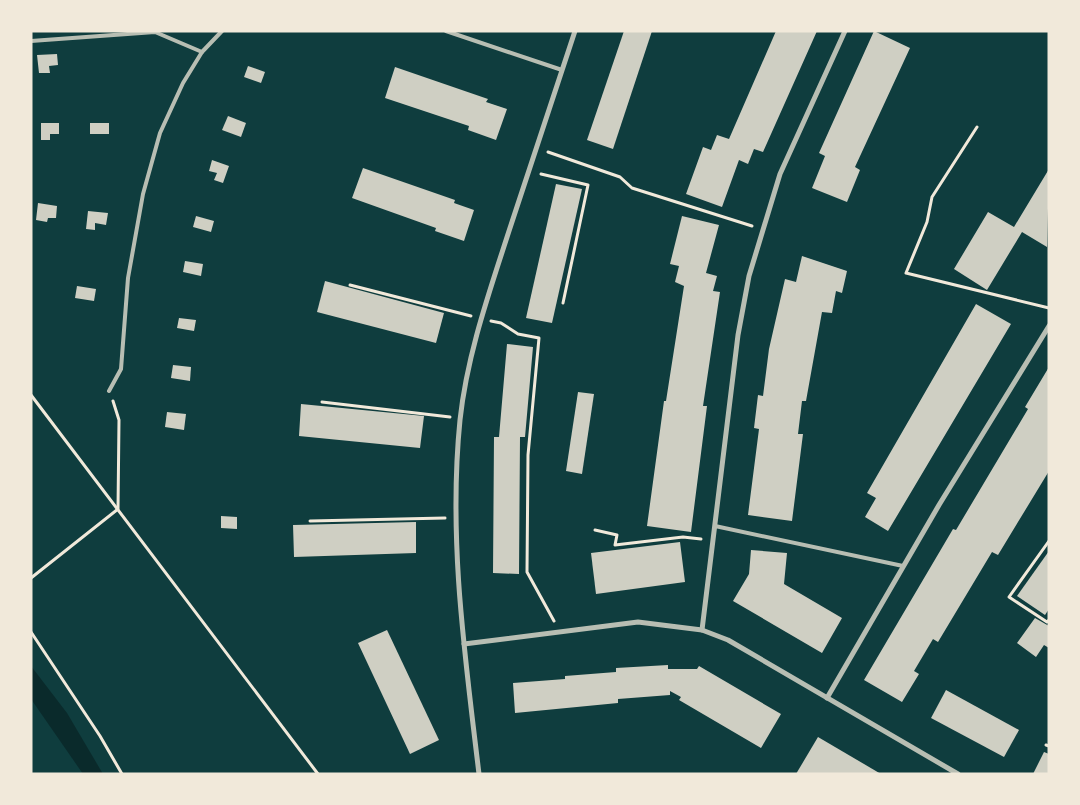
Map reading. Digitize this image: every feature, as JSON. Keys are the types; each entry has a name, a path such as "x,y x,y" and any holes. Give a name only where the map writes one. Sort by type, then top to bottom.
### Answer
{"street":[{"path":"479,774 457,574 454,517 460,418 470,359 481,319 575,31"},
{"path":"702,630 738,335 750,276 780,174 844,31"},
{"path":"827,698 903,566 1049,326"},
{"path":"464,644 638,622 702,630 728,640 958,774"}],"lane":[{"path":"109,391 121,369 128,278 143,194 160,134 183,83 202,52 222,31"},
{"path":"446,31 562,70"},
{"path":"31,41 155,32 202,52"},
{"path":"715,526 903,566"}],"path":[{"path":"977,127 932,197 927,222 906,273 1049,308"},
{"path":"537,148 620,177 632,188 762,230"},
{"path":"530,170 588,185 563,303"},
{"path":"350,285 501,323 518,334 539,338 528,455 527,572 559,632"},
{"path":"109,391 119,420 118,509"},
{"path":"31,395 318,774"},
{"path":"322,402 460,418"},
{"path":"31,578 118,509"},
{"path":"310,521 454,517"},
{"path":"595,530 617,534 615,545 683,536 713,540"},
{"path":"1049,541 1009,597 1033,615 1046,622 1049,620"},
{"path":"31,632 100,736 122,774"}],"water":[{"path":"31,666 67,713 103,774 83,774 31,699"}],"building":[{"path":"624,31 652,31 613,149 587,140"},
{"path":"776,31 817,31 763,152 754,149 748,164 739,160 722,207 686,194 703,147 711,150 717,135 729,139"},
{"path":"874,31 910,48 855,167 860,170 847,202 812,188 825,156 819,153"},
{"path":"57,54 58,65 49,66 50,73 39,73 37,55"},
{"path":"248,66 265,72 261,83 244,77"},
{"path":"395,67 488,99 486,102 507,109 496,140 468,130 469,126 385,98"},
{"path":"228,116 246,123 241,137 222,130"},
{"path":"41,123 59,123 59,134 50,134 50,140 41,140"},
{"path":"90,123 109,123 109,134 90,134"},
{"path":"212,160 229,166 223,183 214,180 217,173 209,171"},
{"path":"363,168 455,200 454,203 474,210 464,241 435,231 436,228 352,198"},
{"path":"1049,169 1047,247 1022,232 987,290 954,269 988,212 1014,227"},
{"path":"556,184 582,189 552,323 526,318"},
{"path":"38,203 57,206 56,218 48,218 47,222 36,220"},
{"path":"88,211 108,213 106,225 95,223 95,230 86,229"},
{"path":"196,216 214,221 211,232 193,227"},
{"path":"682,216 719,225 706,273 717,276 713,291 720,292 703,406 707,406 691,532 647,526 664,401 666,401 684,286 675,282 679,266 670,264"},
{"path":"802,256 847,271 842,293 836,291 832,313 822,312 806,401 802,401 798,434 803,434 792,521 748,515 759,429 754,428 758,395 763,396 769,349 785,279 796,282"},
{"path":"185,261 203,264 201,276 183,272"},
{"path":"325,281 444,313 436,343 317,312"},
{"path":"77,286 96,289 94,301 75,298"},
{"path":"976,304 1011,324 888,531 865,517 876,498 867,493"},
{"path":"179,318 196,320 194,331 177,328"},
{"path":"507,344 533,347 525,437 520,437 519,574 493,573 494,437 499,437"},
{"path":"173,365 191,367 190,381 171,378"},
{"path":"1049,367 1049,471 998,555 992,552 938,642 933,639 914,671 919,674 902,702 864,680 953,529 956,530 1028,409 1025,407"},
{"path":"578,392 594,394 582,474 566,471"},
{"path":"301,404 424,416 420,448 299,436"},
{"path":"167,412 186,414 184,430 165,427"},
{"path":"221,516 237,517 237,529 221,528"},
{"path":"416,522 416,553 294,557 293,525"},
{"path":"680,542 685,582 596,594 591,553"},
{"path":"751,550 787,553 784,584 842,618 822,653 733,601 749,574"},
{"path":"1049,551 1049,609 1045,615 1017,596"},
{"path":"1035,618 1049,626 1049,648 1044,645 1036,657 1017,643"},
{"path":"387,630 439,740 410,754 358,643"},
{"path":"668,665 668,669 697,669 699,666 781,714 761,748 679,700 681,697 670,691 670,695 618,699 618,703 515,713 513,683 565,679 565,676 616,672 616,668"},
{"path":"946,690 1019,730 1004,757 931,718"},
{"path":"818,737 881,774 796,774"},
{"path":"1044,752 1049,754 1049,774 1033,774"}]}
